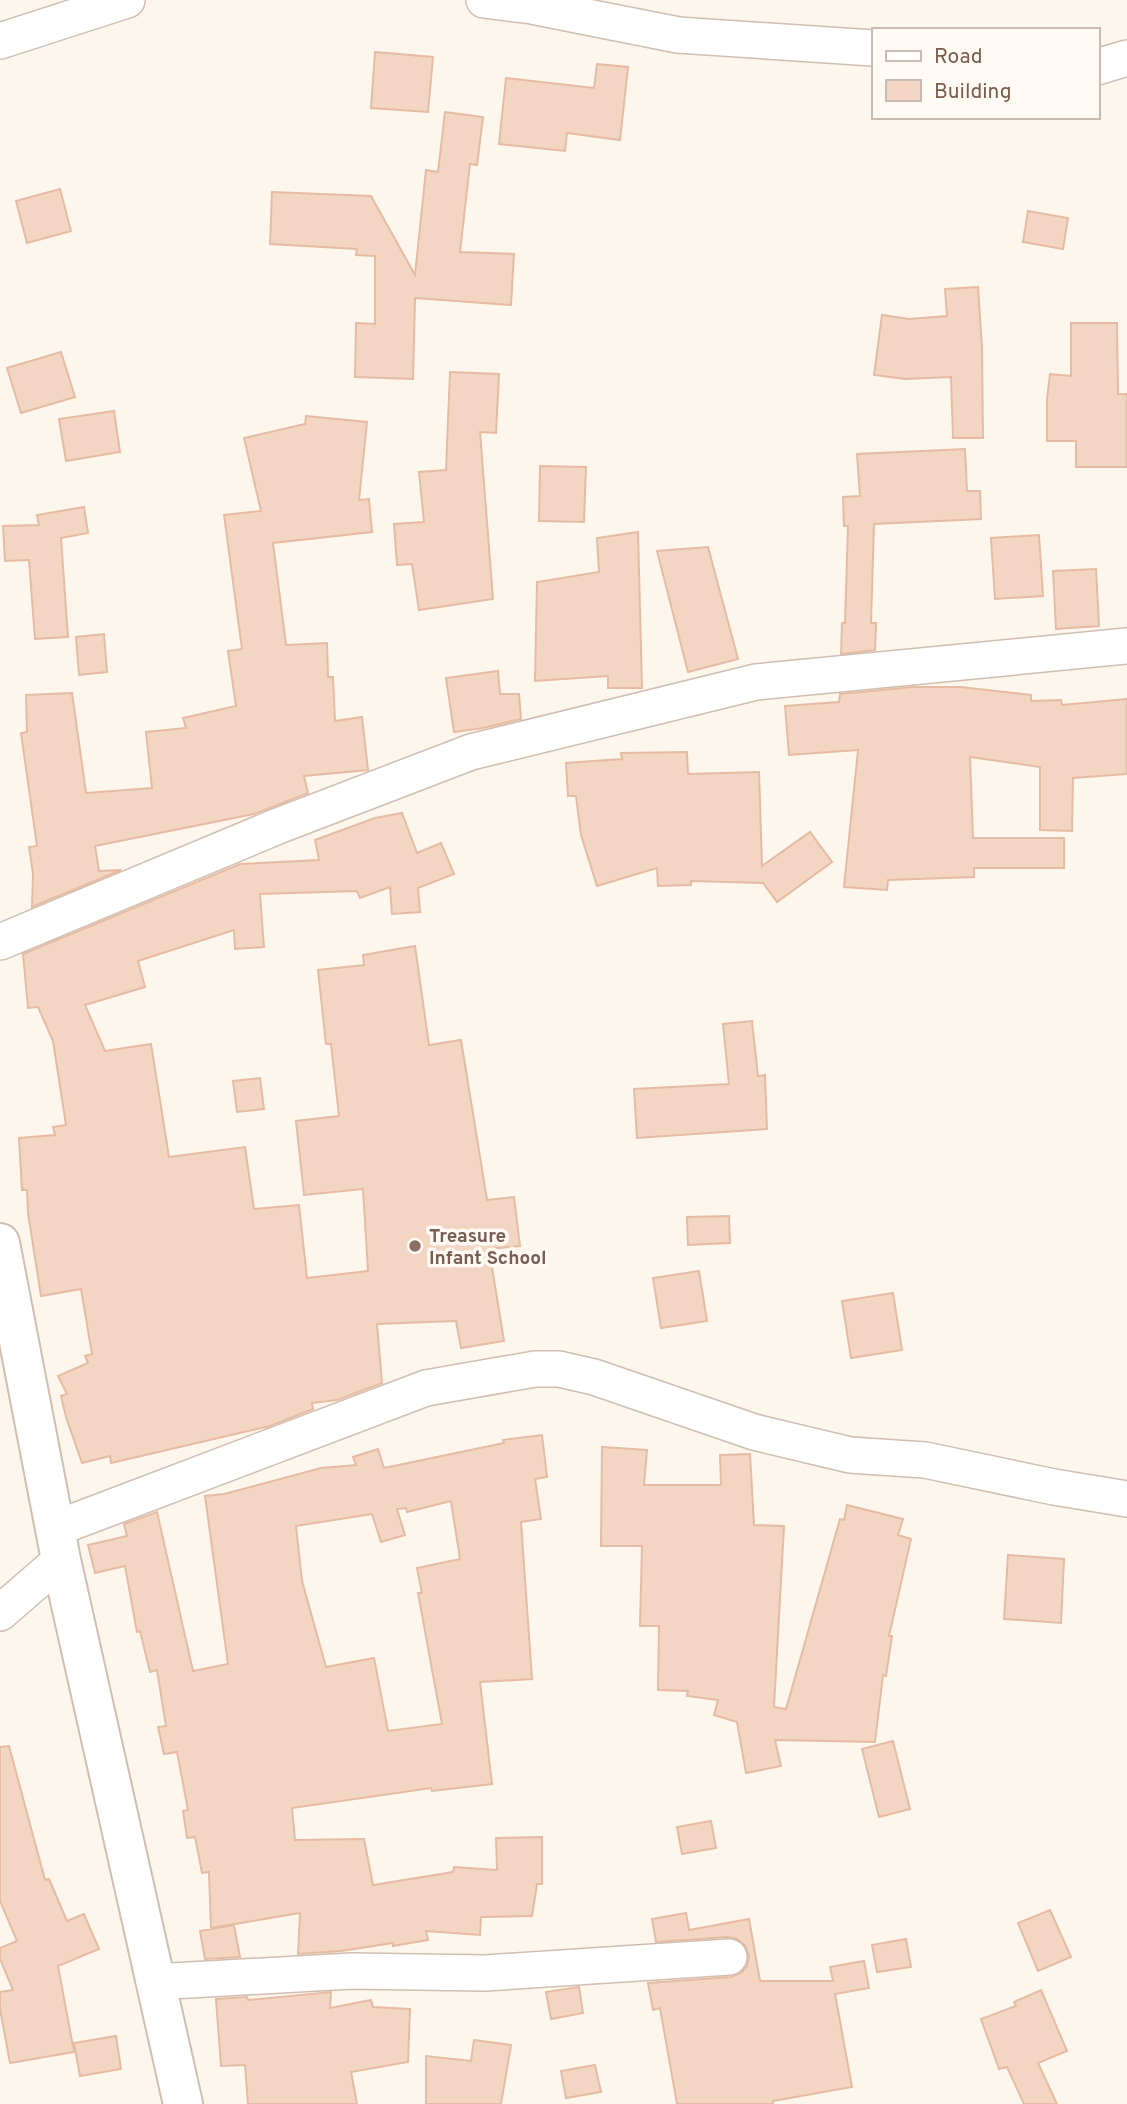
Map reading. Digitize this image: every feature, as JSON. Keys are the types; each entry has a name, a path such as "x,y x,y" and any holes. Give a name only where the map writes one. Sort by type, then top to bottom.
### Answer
{"street":[{"path":"0,41 127,0"},
{"path":"484,0 532,6 678,35 872,48"},
{"path":"1099,66 1127,58"},
{"path":"0,942 278,827 471,752 756,682 1127,646"},
{"path":"0,1242 59,1544 183,2104"},
{"path":"0,1613 59,1544 426,1388 547,1369 594,1377 754,1432 849,1455 925,1460 1127,1499"},
{"path":"154,1982 351,1971 485,1973 729,1957"}],"building":[{"path":"375,52 433,57 428,112 371,108"},
{"path":"597,64 628,67 620,140 567,133 565,151 499,144 506,78 594,88"},
{"path":"445,112 483,117 477,165 470,164 460,252 514,254 511,305 415,298 413,379 355,377 356,323 375,324 375,256 356,255 357,249 270,244 272,192 371,196 415,275 426,170 438,172"},
{"path":"60,189 71,231 27,243 16,201"},
{"path":"1028,211 1068,218 1063,249 1023,242"},
{"path":"978,287 983,438 953,438 951,377 905,379 874,375 882,315 909,319 947,316 945,289"},
{"path":"1071,323 1117,323 1118,394 1127,394 1127,467 1076,467 1076,441 1047,441 1050,374 1071,376"},
{"path":"61,352 75,397 21,413 7,368"},
{"path":"450,372 499,374 496,433 480,432 493,599 419,610 412,564 397,565 394,524 424,522 419,472 446,470"},
{"path":"114,411 120,452 66,461 59,419"},
{"path":"306,416 367,422 359,500 369,499 372,532 273,543 286,645 327,643 328,677 333,677 335,721 362,717 368,770 304,776 308,793 254,814 95,846 99,871 121,870 32,907 33,873 29,847 37,846 21,733 27,732 26,695 72,693 86,793 152,788 146,732 186,728 183,718 236,706 228,651 242,649 224,515 261,511 244,438 305,424"},
{"path":"965,449 967,491 980,491 981,519 874,524 871,623 876,623 875,650 841,654 842,623 845,623 848,526 844,526 843,497 860,496 857,454"},
{"path":"540,466 586,467 584,522 539,521"},
{"path":"84,507 88,533 61,538 68,637 35,639 29,560 5,561 3,526 39,525 37,515"},
{"path":"638,532 642,688 608,688 608,676 535,681 537,582 599,572 597,538"},
{"path":"1039,535 1043,596 995,599 991,538"},
{"path":"708,547 738,659 688,672 657,551"},
{"path":"1096,569 1099,626 1056,629 1053,571"},
{"path":"104,634 107,672 79,675 76,637"},
{"path":"498,671 500,694 519,694 521,719 454,732 446,678"},
{"path":"913,687 961,687 1031,695 1031,701 1061,700 1062,705 1127,699 1127,774 1073,778 1072,831 1040,830 1040,767 970,757 973,838 1064,838 1064,868 974,868 974,877 888,880 887,890 844,887 858,750 789,755 785,706 839,702 840,694"},
{"path":"687,752 688,774 759,772 762,866 810,832 832,862 777,902 763,883 691,881 691,885 658,886 657,868 597,886 581,835 576,796 568,796 566,763 622,759 621,753"},
{"path":"402,813 417,853 441,843 454,874 418,888 420,912 392,914 390,887 360,898 357,891 260,894 264,947 235,949 234,930 138,961 145,987 85,1005 105,1051 151,1044 169,1157 245,1147 254,1209 299,1205 307,1278 368,1271 363,1189 304,1195 296,1121 339,1116 331,1044 326,1044 318,970 364,965 363,955 415,946 429,1045 461,1040 487,1200 514,1197 520,1246 489,1249 504,1341 461,1348 456,1321 377,1324 382,1383 337,1400 312,1403 313,1409 270,1426 111,1463 110,1456 82,1463 61,1396 67,1394 58,1376 88,1363 85,1356 92,1354 81,1289 41,1296 27,1190 22,1190 19,1138 55,1135 53,1127 66,1125 53,1041 38,1007 28,1008 23,954 240,864 319,860 315,840 375,818"},
{"path":"752,1021 758,1076 765,1075 767,1129 637,1138 634,1089 729,1084 723,1024"},
{"path":"260,1078 264,1109 237,1112 233,1081"},
{"path":"729,1216 730,1243 688,1245 687,1217"},
{"path":"699,1271 707,1321 661,1328 653,1278"},
{"path":"893,1293 902,1350 851,1358 842,1301"},
{"path":"542,1435 547,1477 535,1479 541,1519 521,1522 532,1679 480,1682 492,1784 432,1791 431,1788 292,1808 295,1840 364,1839 373,1885 453,1872 454,1867 497,1870 496,1838 542,1837 542,1884 537,1884 532,1916 481,1917 480,1935 426,1931 428,1940 393,1946 393,1943 298,1954 300,1913 211,1928 209,1872 202,1873 195,1837 187,1838 183,1811 188,1810 177,1752 164,1754 158,1727 166,1726 157,1670 150,1672 140,1631 137,1632 125,1566 95,1573 88,1545 127,1536 124,1524 157,1512 193,1671 228,1664 205,1496 224,1494 321,1468 356,1465 353,1457 378,1449 384,1468 504,1443 503,1440","holes":["451,1501 460,1559 417,1568 422,1593 418,1593 442,1724 388,1731 374,1658 326,1667 302,1581 296,1526 372,1514 381,1542 405,1535 397,1509 406,1508 407,1512"]},
{"path":"602,1447 647,1450 644,1485 721,1485 720,1455 750,1454 754,1525 784,1526 774,1707 786,1709 840,1519 844,1520 847,1505 903,1519 898,1535 911,1539 889,1636 892,1636 886,1676 883,1675 875,1742 775,1740 781,1766 746,1773 737,1722 714,1715 718,1700 687,1696 688,1691 658,1690 659,1626 640,1626 642,1546 601,1546"},
{"path":"1008,1555 1064,1559 1061,1623 1004,1619"},
{"path":"893,1741 910,1809 879,1817 862,1749"},
{"path":"9,1746 45,1880 49,1879 67,1921 84,1914 99,1949 58,1966 74,2052 10,2063 0,2009 0,1992 13,1990 0,1959 0,1948 17,1941 0,1901 0,1747"},
{"path":"711,1821 716,1848 682,1854 677,1827"},
{"path":"1050,1910 1071,1957 1038,1971 1018,1923"},
{"path":"686,1913 689,1930 749,1919 760,1981 833,1981 830,1967 864,1961 869,1988 835,1994 852,2087 773,2101 773,2104 677,2104 660,2008 653,2010 648,1983 731,1977 741,1973 747,1966 749,1956 745,1945 728,1937 656,1942 652,1919"},
{"path":"234,1925 240,1957 205,1959 200,1931"},
{"path":"906,1939 911,1967 877,1972 872,1945"},
{"path":"579,1987 583,2013 551,2019 546,1992"},
{"path":"1041,1990 1067,2051 1038,2063 1057,2104 1024,2104 1007,2067 999,2069 981,2019 1016,2006 1014,2002"},
{"path":"331,1992 330,2008 371,2000 373,2007 410,2009 408,2062 351,2072 357,2104 248,2104 245,2065 221,2066 216,1999 247,1997 248,2000"},
{"path":"116,2036 121,2069 80,2076 74,2043"},
{"path":"474,2040 511,2045 501,2104 426,2104 426,2056 471,2061"},
{"path":"595,2065 601,2092 566,2098 561,2071"}],"place":[{"name":"Treasure Infant School","path":"415,1246"}]}
